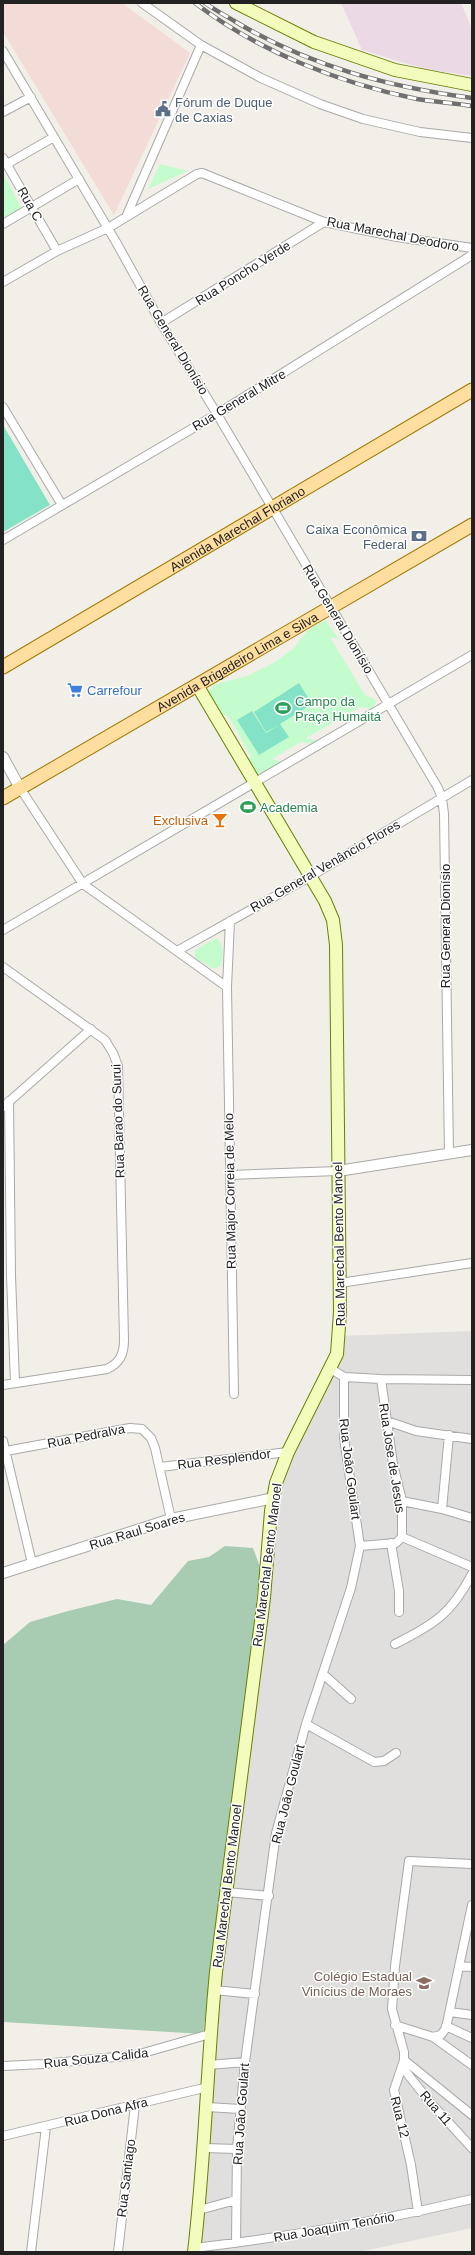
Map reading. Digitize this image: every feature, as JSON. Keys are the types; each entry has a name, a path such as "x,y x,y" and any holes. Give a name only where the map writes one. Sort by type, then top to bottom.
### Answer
{"main road":[{"path":"236,3 314,42 396,70 472,84"},
{"name":"Avenida Marechal Floriano","path":"3,667 472,390"},
{"name":"Avenida Brigadeiro Lima e Silva","path":"3,798 472,525"},
{"name":"Rua Marechal Bento Manoel","path":"194,2250 204,2148 210,2034 214,1990 264,1598 274,1498 278,1474 331,1369 339,1348 340,1283 335,931 329,910 311,876 197,685"}],"street":[{"path":"142,3 201,45 261,78 320,104 363,119 420,132 472,138"},
{"path":"3,282 57,251 108,228 126,217 201,45"},
{"name":"Rua General Dionísio","path":"3,51 108,228 161,323 217,414 330,607 433,778 442,798 444,840 446,1066 449,1154"},
{"path":"3,112 31,98"},
{"path":"5,161 54,137"},
{"name":"Rua C","path":"5,161 57,251"},
{"name":"Rua Marechal Deodoro","path":"126,217 194,175 202,173 324,222 397,237 472,248"},
{"path":"3,224 78,179"},
{"name":"Rua Poncho Verde","path":"161,323 324,222"},
{"name":"Rua General Mitre","path":"3,540 217,414 472,255"},
{"path":"3,407 62,505"},
{"path":"3,930 472,655"},
{"path":"3,757 20,788 83,884 227,988"},
{"name":"Rua General Venâncio Flores","path":"177,951 311,876 472,780"},
{"name":"Rua Major Correia de Melo","path":"230,921 227,988 234,1394"},
{"name":"Rua Barao do Surui","path":"3,967 91,1029 105,1040 114,1053 118,1066 124,1331 124,1349 118,1362 113,1366 97,1372 3,1385"},
{"path":"15,1383 7,1277 6,1104 91,1029"},
{"path":"230,1175 338,1171 472,1150"},
{"path":"340,1283 472,1263"},
{"path":"331,1369 344,1377 472,1380"},
{"name":"Rua Joāo Goulart","path":"236,2243 237,2149 240,2108 245,2062 269,1896 276,1833 306,1724 352,1588 360,1546 344,1438 344,1377"},
{"name":"Rua Jose de Jesus","path":"381,1379 394,1472 402,1501 402,1537"},
{"path":"387,1421 416,1431 472,1439"},
{"name":"Rua Pedralva","path":"6,1451 137,1428 147,1432 151,1438 160,1467 170,1519"},
{"path":"442,1509 449,1435"},
{"path":"3,1441 32,1563"},
{"name":"Rua Resplendor","path":"160,1467 288,1452"},
{"name":"Rua Raul Soares","path":"3,1573 170,1519 274,1498"},
{"path":"402,1501 442,1509 472,1518"},
{"path":"360,1546 396,1543 402,1537 472,1567"},
{"path":"391,1543 399,1591 399,1612"},
{"path":"395,1644 437,1621 448,1611 463,1592 472,1574"},
{"path":"323,1674 351,1699"},
{"path":"306,1724 374,1762 384,1761 396,1753"},
{"path":"472,1864 409,1861 395,1966 392,2009 395,2025 404,2052 403,2064 472,2115"},
{"path":"226,1892 269,1896"},
{"path":"433,2037 441,2035 446,2026 459,1966 470,1927 472,1905"},
{"path":"459,1966 472,1967"},
{"path":"214,1990 255,1994"},
{"path":"450,2012 472,2015"},
{"path":"395,2025 433,2037 472,2065"},
{"path":"446,2026 472,2038"},
{"name":"Rua Souza Calida","path":"3,2066 42,2064 136,2055 210,2034"},
{"path":"209,2065 245,2062"},
{"name":"Rua 11","path":"403,2064 429,2101 472,2148"},
{"name":"Rua 12","path":"403,2064 394,2090 412,2165 418,2212"},
{"name":"Rua Dona Afra","path":"3,2136 46,2127 208,2086"},
{"name":"Rua Santiago","path":"118,2252 135,2105"},
{"path":"207,2107 240,2108"},
{"path":"31,2252 46,2127"},
{"path":"204,2148 237,2149"},
{"name":"Rua Joaquim Tenório","path":"194,2250 418,2212 472,2199"},
{"path":"199,2210 236,2200"}],"shaded area":[{"name":"Fórum de Duque de Caxias","path":"3,3 122,3 190,53 114,215 3,32"},
{"path":"341,3 461,3 472,29 472,76 425,69 362,50"},
{"path":"472,1331 472,2228 359,2252 191,2252 275,1477 339,1336"}],"green space":[{"path":"160,164 188,171 148,189"},
{"path":"3,173 22,209 3,221"},
{"path":"3,425 50,505 3,532"},
{"path":"325,620 339,639 330,637 365,695 375,699 376,703 371,709 360,707 344,716 354,720 352,721 340,719 306,738 318,741 314,744 301,742 272,759 283,762 256,775 244,757 252,758 228,716 218,714 207,693 215,684 247,676 273,663 293,649 309,629"},
{"path":"299,683 312,704 280,724 289,737 259,755 237,720 252,711 266,733 279,725 266,732 254,712"},
{"path":"216,938 221,943 223,955 221,966 214,969 195,958 195,950"},
{"path":"225,1546 253,1548 260,1567 237,1785 203,2034 3,2022 3,1645 30,1622 68,1611 117,1599 151,1605 188,1561 209,1557"}],"railway":[{"path":"195,3 245,36 300,63 329,74 358,84 417,99 472,106"},
{"path":"205,3 264,37 292,51 321,62 380,81 410,88 472,98"}],"place":[{"name":"Fórum de Duque de Caxias","path":"163,109"},
{"name":"Caixa Econômica Federal","path":"419,536"},
{"name":"Carrefour","path":"75,690"},
{"name":"Campo da Praça Humaitá","path":"283,708"},
{"name":"Academia","path":"248,807"},
{"name":"Exclusiva","path":"220,820"},
{"name":"Colégio Estadual Vinícius de Moraes","path":"424,1983"}]}
